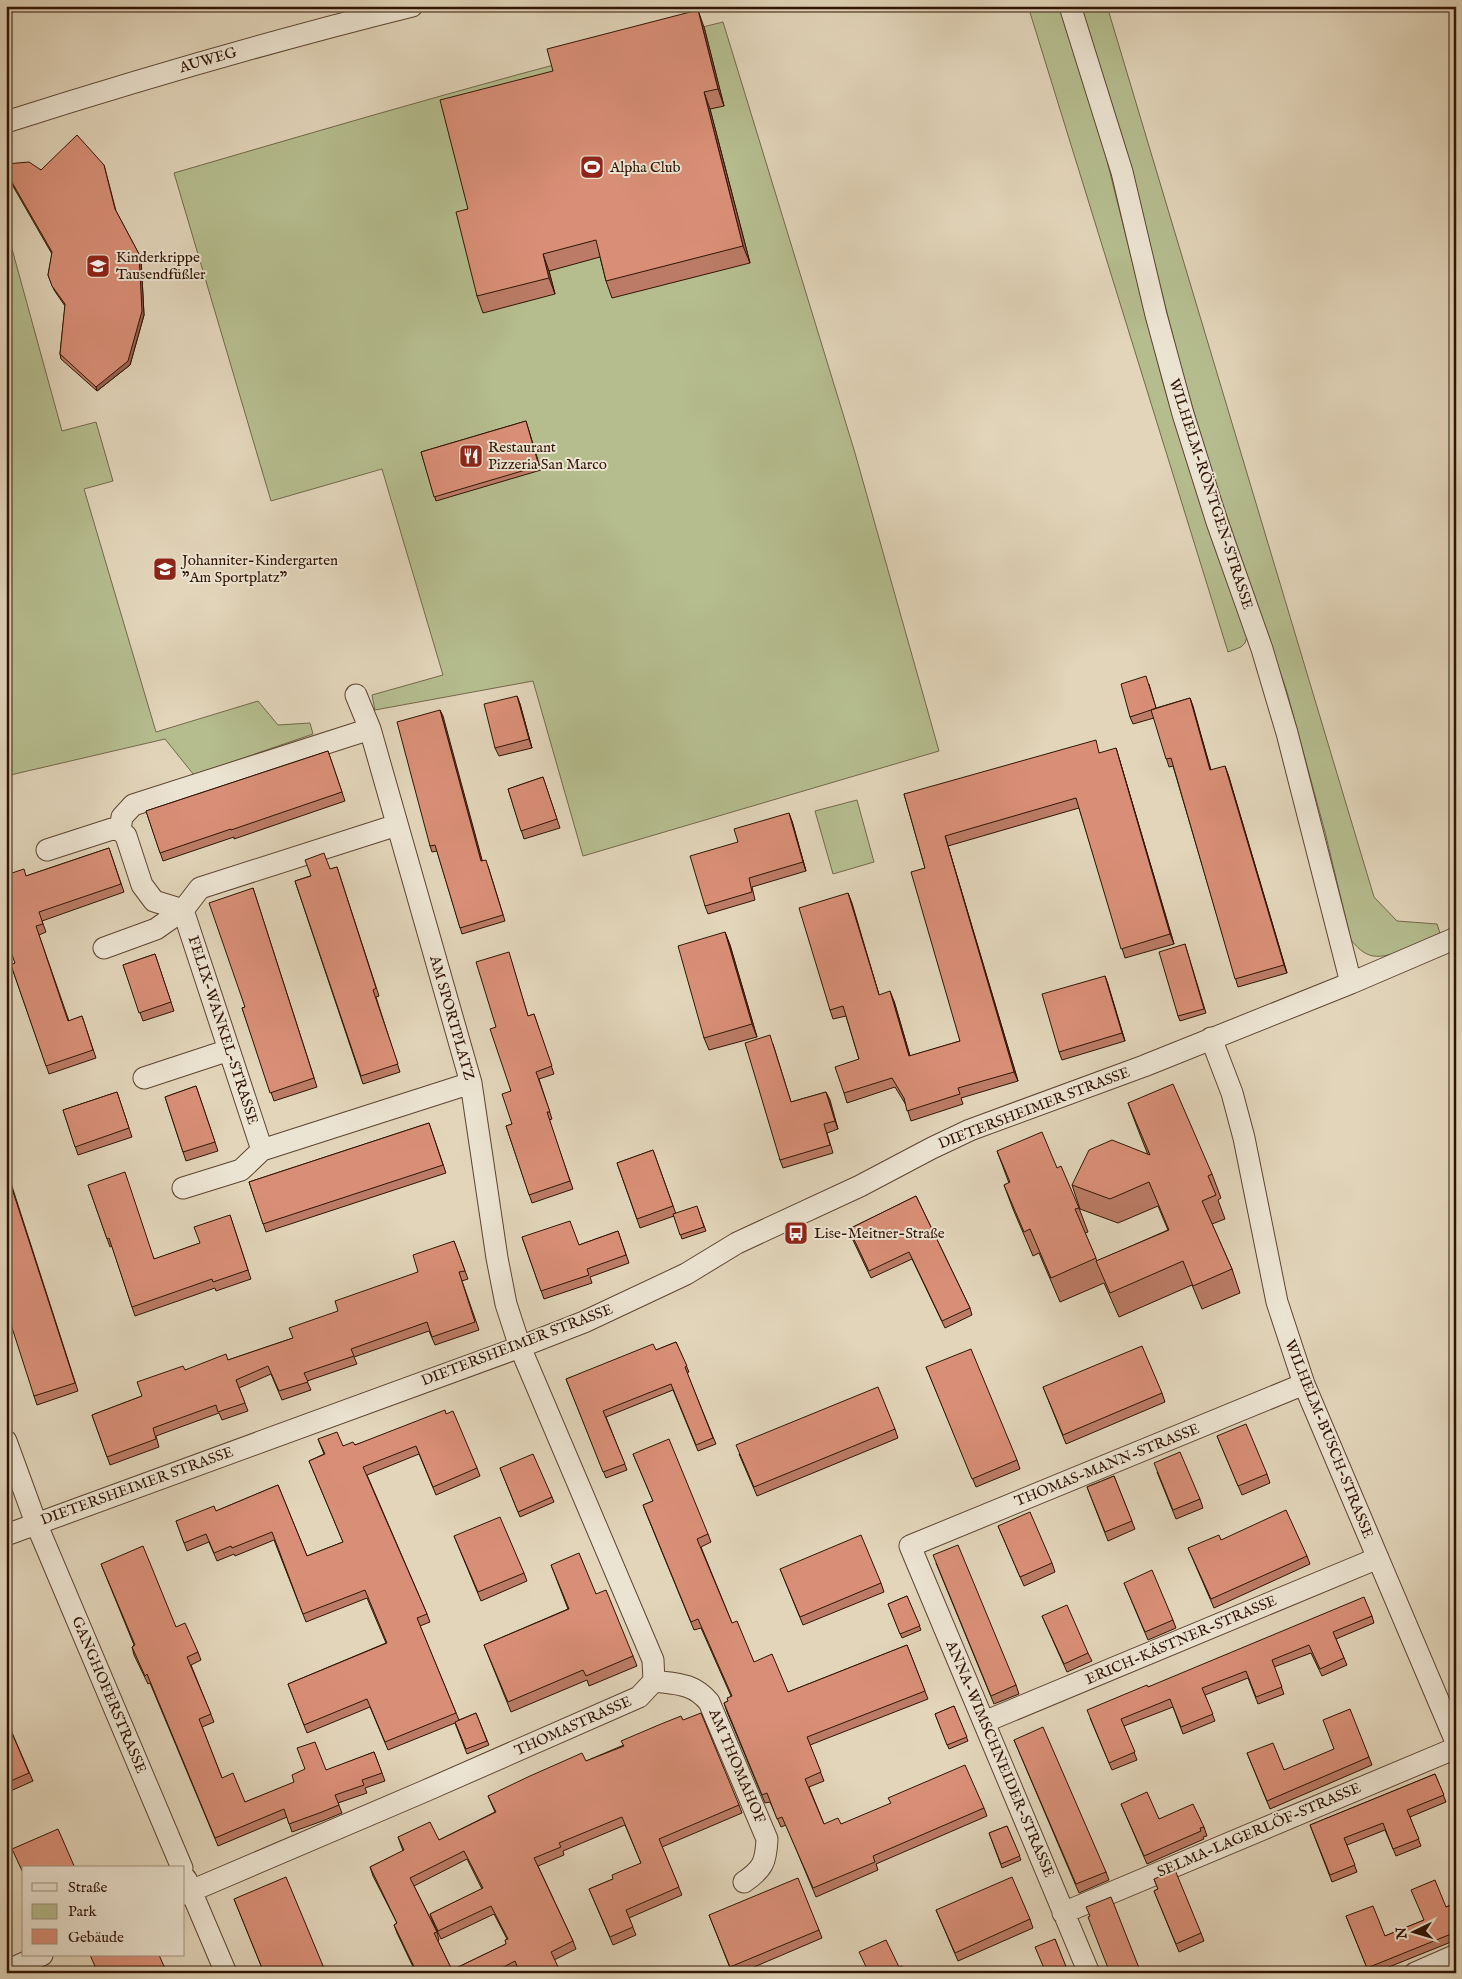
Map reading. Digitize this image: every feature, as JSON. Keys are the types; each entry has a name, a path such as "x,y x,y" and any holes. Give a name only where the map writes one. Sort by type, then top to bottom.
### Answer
{"street":[{"name":"AUWEG","path":"6,122 135,81 243,50 412,6"},
{"name":"WILHELM-RÖNTGEN-STRASSE","path":"1070,6 1122,172 1156,314 1183,414 1217,522 1262,649 1287,733 1351,983"},
{"name":"AM SPORTPLATZ","path":"356,695 370,729 471,1083 497,1258 506,1304 520,1347"},
{"path":"120,830 122,817 132,805 370,729"},
{"path":"104,948 156,929 183,910 200,888 397,825"},
{"path":"47,850 112,830 120,830 126,836 142,885 154,901 183,910"},
{"name":"FELIX-WANKEL-STRASSE","path":"183,910 262,1150"},
{"name":"DIETERSHEIMER STRASSE","path":"6,1535 584,1322 686,1274 737,1243 860,1186 970,1130 1144,1066 1351,983 1456,938"},
{"name":"WILHELM-BUSCH-STRASSE","path":"1211,1038 1232,1093 1244,1138 1277,1302 1304,1384 1456,1742"},
{"path":"144,1078 229,1050"},
{"path":"183,1188 241,1170 262,1150 471,1083"},
{"path":"520,1347 653,1660 654,1681"},
{"name":"THOMAS-MANN-STRASSE","path":"910,1546 1304,1384"},
{"name":"GANGHOFERSTRASSE","path":"6,1441 36,1523 181,1866"},
{"name":"ANNA-WIMSCHNEIDER-STRASSE","path":"910,1546 1088,1973"},
{"name":"ERICH-KÄSTNER-STRASSE","path":"984,1722 1378,1558"},
{"name":"AM THOMAHOF","path":"654,1681 688,1686 701,1692 710,1702 767,1839 766,1855 759,1872 744,1882"},
{"name":"THOMASTRASSE","path":"186,1886 425,1791 639,1697 654,1681"},
{"name":"SELMA-LAGERLÖF-STRASSE","path":"1063,1913 1456,1748"},
{"path":"186,1886 226,1973"},
{"path":"1415,1973 1456,1955"},
{"path":"6,1971 40,1956"}],"green space":[{"path":"1028,6 1060,6 1103,145 1163,383 1247,637 1241,647 1228,652"},
{"path":"1081,6 1107,6 1374,897 1397,921 1437,924 1440,933 1416,945 1389,955 1369,955 1358,948 1351,940 1325,832 1287,692 1211,469 1183,376 1124,143"},
{"path":"723,22 855,453 939,751 583,856 533,681 375,710 372,695 443,675 382,469 271,501 174,173 516,75"},
{"path":"6,227 62,431 96,422 113,481 84,489 156,732 258,701 278,725 310,723 313,734 194,775 165,739 6,776"},
{"path":"857,800 874,862 833,874 815,811"}],"building":[{"name":"Alpha Club","path":"698,10 718,89 704,92 743,246 606,281 596,240 543,254 549,278 477,296 456,212 468,209 440,100 553,71 547,49"},
{"name":"Kinderkrippe Tausendfüßler","path":"77,135 104,165 115,209 139,254 142,311 128,361 96,387 60,354 65,304 52,286 48,275 52,252 6,172 6,164 29,162 41,170"},
{"path":"526,421 539,466 434,497 421,452"},
{"path":"1146,676 1156,708 1130,717 1121,684"},
{"path":"517,696 529,739 495,748 484,704"},
{"path":"1190,698 1210,770 1225,766 1284,965 1235,979 1171,758 1166,759 1151,710"},
{"path":"440,710 481,861 486,860 503,915 460,928 435,845 430,846 397,722"},
{"path":"1096,740 1099,753 1116,748 1170,934 1121,949 1076,798 945,836 1014,1072 958,1088 960,1094 907,1111 904,1098 892,1078 844,1093 835,1067 859,1059 843,1006 830,1010 799,908 848,893 879,995 890,991 909,1056 960,1041 911,872 925,868 904,794"},
{"path":"328,751 342,792 160,853 146,811"},
{"path":"543,777 557,819 521,831 508,789"},
{"path":"789,813 803,862 749,878 752,892 705,906 690,856 738,842 734,829"},
{"path":"109,848 121,884 39,912 43,924 36,926 68,1021 82,1016 93,1050 46,1066 11,965 15,963 6,939 6,875 24,869 26,876"},
{"path":"324,853 330,869 337,867 376,988 373,990 398,1064 361,1076 295,881 311,876 305,860"},
{"path":"253,888 314,1078 270,1093 242,1008 245,1007 209,903"},
{"path":"725,932 752,1024 704,1038 678,946"},
{"path":"1185,944 1204,1009 1178,1016 1159,952"},
{"path":"509,952 528,1016 534,1014 552,1066 536,1072 570,1181 529,1195 506,1126 512,1124 502,1094 511,1091 490,1029 496,1027 476,962"},
{"path":"155,954 171,1002 139,1013 123,965"},
{"path":"1105,976 1122,1033 1059,1052 1042,994"},
{"path":"770,1035 791,1102 826,1092 835,1121 824,1124 830,1145 780,1160 745,1043"},
{"path":"1173,1084 1212,1174 1208,1176 1216,1195 1202,1201 1232,1269 1193,1286 1183,1261 1110,1293 1096,1261 1169,1230 1149,1182 1110,1199 1072,1185 1089,1150 1112,1140 1150,1155 1128,1103"},
{"path":"196,1086 215,1142 183,1152 165,1097"},
{"path":"117,1092 129,1128 75,1147 63,1110"},
{"path":"429,1123 443,1165 263,1224 249,1182"},
{"path":"1042,1132 1057,1168 1061,1166 1079,1208 1075,1209 1096,1258 1051,1278 1030,1229 1024,1232 1004,1185 1010,1182 997,1151"},
{"path":"653,1150 673,1206 637,1219 617,1163"},
{"path":"6,1170 75,1383 34,1396 6,1309"},
{"path":"125,1172 154,1259 200,1243 194,1227 230,1215 248,1270 213,1282 212,1279 132,1307 109,1238 107,1239 88,1185"},
{"path":"916,1196 970,1308 942,1321 909,1252 869,1271 849,1229"},
{"path":"697,1206 704,1227 680,1235 673,1214"},
{"path":"570,1221 579,1245 618,1231 626,1255 587,1269 589,1275 541,1291 522,1237"},
{"path":"454,1241 465,1271 459,1272 475,1322 432,1337 427,1322 351,1349 354,1356 304,1373 308,1382 279,1391 268,1366 236,1380 245,1403 218,1412 216,1405 153,1428 156,1439 107,1457 92,1415 142,1396 137,1382 183,1366 185,1370 226,1354 228,1360 293,1338 289,1328 338,1311 335,1301 418,1272 413,1255"},
{"path":"676,1342 687,1366 685,1367 713,1438 696,1445 671,1384 603,1411 625,1464 603,1472 566,1379 653,1344 656,1350"},
{"path":"1142,1346 1162,1393 1063,1435 1043,1387"},
{"path":"971,1349 1017,1460 972,1479 926,1367"},
{"path":"878,1387 895,1429 754,1487 736,1445"},
{"path":"445,1410 446,1414 453,1411 477,1468 433,1487 416,1446 363,1467 427,1614 417,1618 456,1713 385,1742 367,1699 304,1725 288,1684 387,1643 365,1590 303,1614 272,1532 214,1553 206,1534 184,1543 176,1521 214,1506 216,1511 278,1485 307,1556 343,1542 309,1461 325,1454 318,1439 337,1432 343,1446 353,1442 355,1445"},
{"path":"1246,1424 1267,1474 1238,1486 1217,1436"},
{"path":"669,1439 708,1534 697,1539 732,1623 737,1621 754,1662 772,1654 788,1692 907,1645 925,1691 807,1737 821,1772 805,1779 824,1824 838,1818 841,1824 891,1803 888,1798 965,1765 984,1808 873,1856 875,1862 813,1888 782,1817 777,1819 767,1793 762,1795 724,1703 728,1701 727,1698 732,1696 698,1619 691,1622 643,1505 653,1501 633,1454"},
{"path":"1180,1452 1200,1499 1173,1510 1154,1463"},
{"path":"533,1454 552,1497 518,1512 500,1468"},
{"path":"1114,1476 1132,1521 1105,1532 1087,1487"},
{"path":"1286,1510 1307,1556 1211,1599 1188,1548 1219,1535 1221,1540"},
{"path":"1030,1512 1052,1563 1020,1577 998,1526"},
{"path":"500,1517 524,1573 478,1592 454,1536"},
{"path":"861,1535 881,1583 800,1617 780,1569"},
{"path":"958,1545 1016,1685 991,1696 933,1555"},
{"path":"143,1546 176,1627 185,1623 198,1652 187,1657 211,1714 199,1719 222,1778 233,1773 245,1802 294,1782 292,1775 305,1769 297,1748 315,1742 326,1770 374,1752 382,1773 362,1780 364,1785 335,1795 339,1805 322,1812 289,1824 284,1809 215,1838 147,1674 145,1676 132,1647 135,1645 101,1564"},
{"path":"579,1553 596,1594 606,1590 633,1656 586,1676 583,1670 508,1702 484,1645 569,1609 551,1565"},
{"path":"1152,1570 1173,1620 1145,1632 1124,1583"},
{"path":"907,1596 920,1626 900,1634 888,1604"},
{"path":"1364,1597 1372,1616 1333,1632 1344,1658 1320,1669 1309,1645 1272,1660 1282,1687 1256,1697 1246,1671 1202,1688 1213,1714 1181,1727 1170,1699 1121,1719 1135,1752 1109,1763 1087,1710 1147,1685 1148,1687"},
{"path":"1067,1605 1088,1653 1064,1664 1042,1616"},
{"path":"954,1706 967,1737 947,1745 935,1714"},
{"path":"1350,1709 1369,1757 1267,1801 1247,1753 1273,1743 1284,1770 1334,1749 1323,1720"},
{"path":"476,1713 487,1741 466,1749 455,1722"},
{"path":"701,1713 739,1805 659,1839 679,1887 626,1910 633,1927 610,1937 589,1889 613,1879 612,1875 641,1863 622,1817 559,1843 561,1847 534,1858 573,1941 551,1952 561,1973 520,1973 515,1961 492,1973 417,1973 394,1925 397,1923 370,1867 404,1850 398,1837 430,1822 439,1840 496,1812 488,1796 582,1753 586,1761 624,1746 621,1741 661,1724 681,1716 683,1720","holes":["464,1851 483,1888 430,1914 438,1931 491,1906 508,1939 505,1940 506,1944 452,1970 434,1933 437,1932 410,1878"]},
{"path":"6,1719 29,1773 6,1783"},
{"path":"1043,1727 1106,1872 1076,1884 1014,1740"},
{"path":"1435,1774 1444,1795 1407,1810 1419,1839 1393,1849 1383,1823 1344,1838 1355,1865 1330,1875 1310,1825"},
{"path":"1147,1792 1159,1819 1193,1804 1204,1827 1200,1828 1201,1831 1144,1856 1121,1804"},
{"path":"1007,1826 1020,1856 1001,1864 989,1833"},
{"path":"58,1829 74,1866 22,1866 22,1871 12,1849"},
{"path":"1175,1870 1201,1933 1176,1944 1154,1891 1158,1889 1154,1879"},
{"path":"286,1877 326,1973 264,1973 234,1899"},
{"path":"1012,1877 1030,1919 955,1953 936,1910"},
{"path":"798,1878 819,1930 730,1967 709,1915"},
{"path":"1435,1880 1446,1907 1456,1903 1456,1932 1367,1968 1346,1916 1373,1906 1385,1936 1424,1920 1411,1890"},
{"path":"1111,1897 1141,1973 1110,1973 1088,1917 1090,1916 1086,1907"},
{"path":"6,1918 10,1926 6,1928"},
{"path":"1055,1939 1067,1969 1058,1973 1046,1973 1035,1947"},
{"path":"886,1940 899,1967 902,1966 904,1973 869,1973 859,1952"},
{"path":"90,1956 159,1956 167,1973 98,1973"}],"place":[{"name":"Alpha Club","path":"592,167"},
{"name":"Kinderkrippe Tausendfüßler","path":"98,266"},
{"name":"Restaurant Pizzeria San Marco","path":"471,456"},
{"name":"Johanniter-Kindergarten \"Am Sportplatz\"","path":"165,569"},
{"name":"Lise-Meitner-Straße","path":"796,1233"}]}
